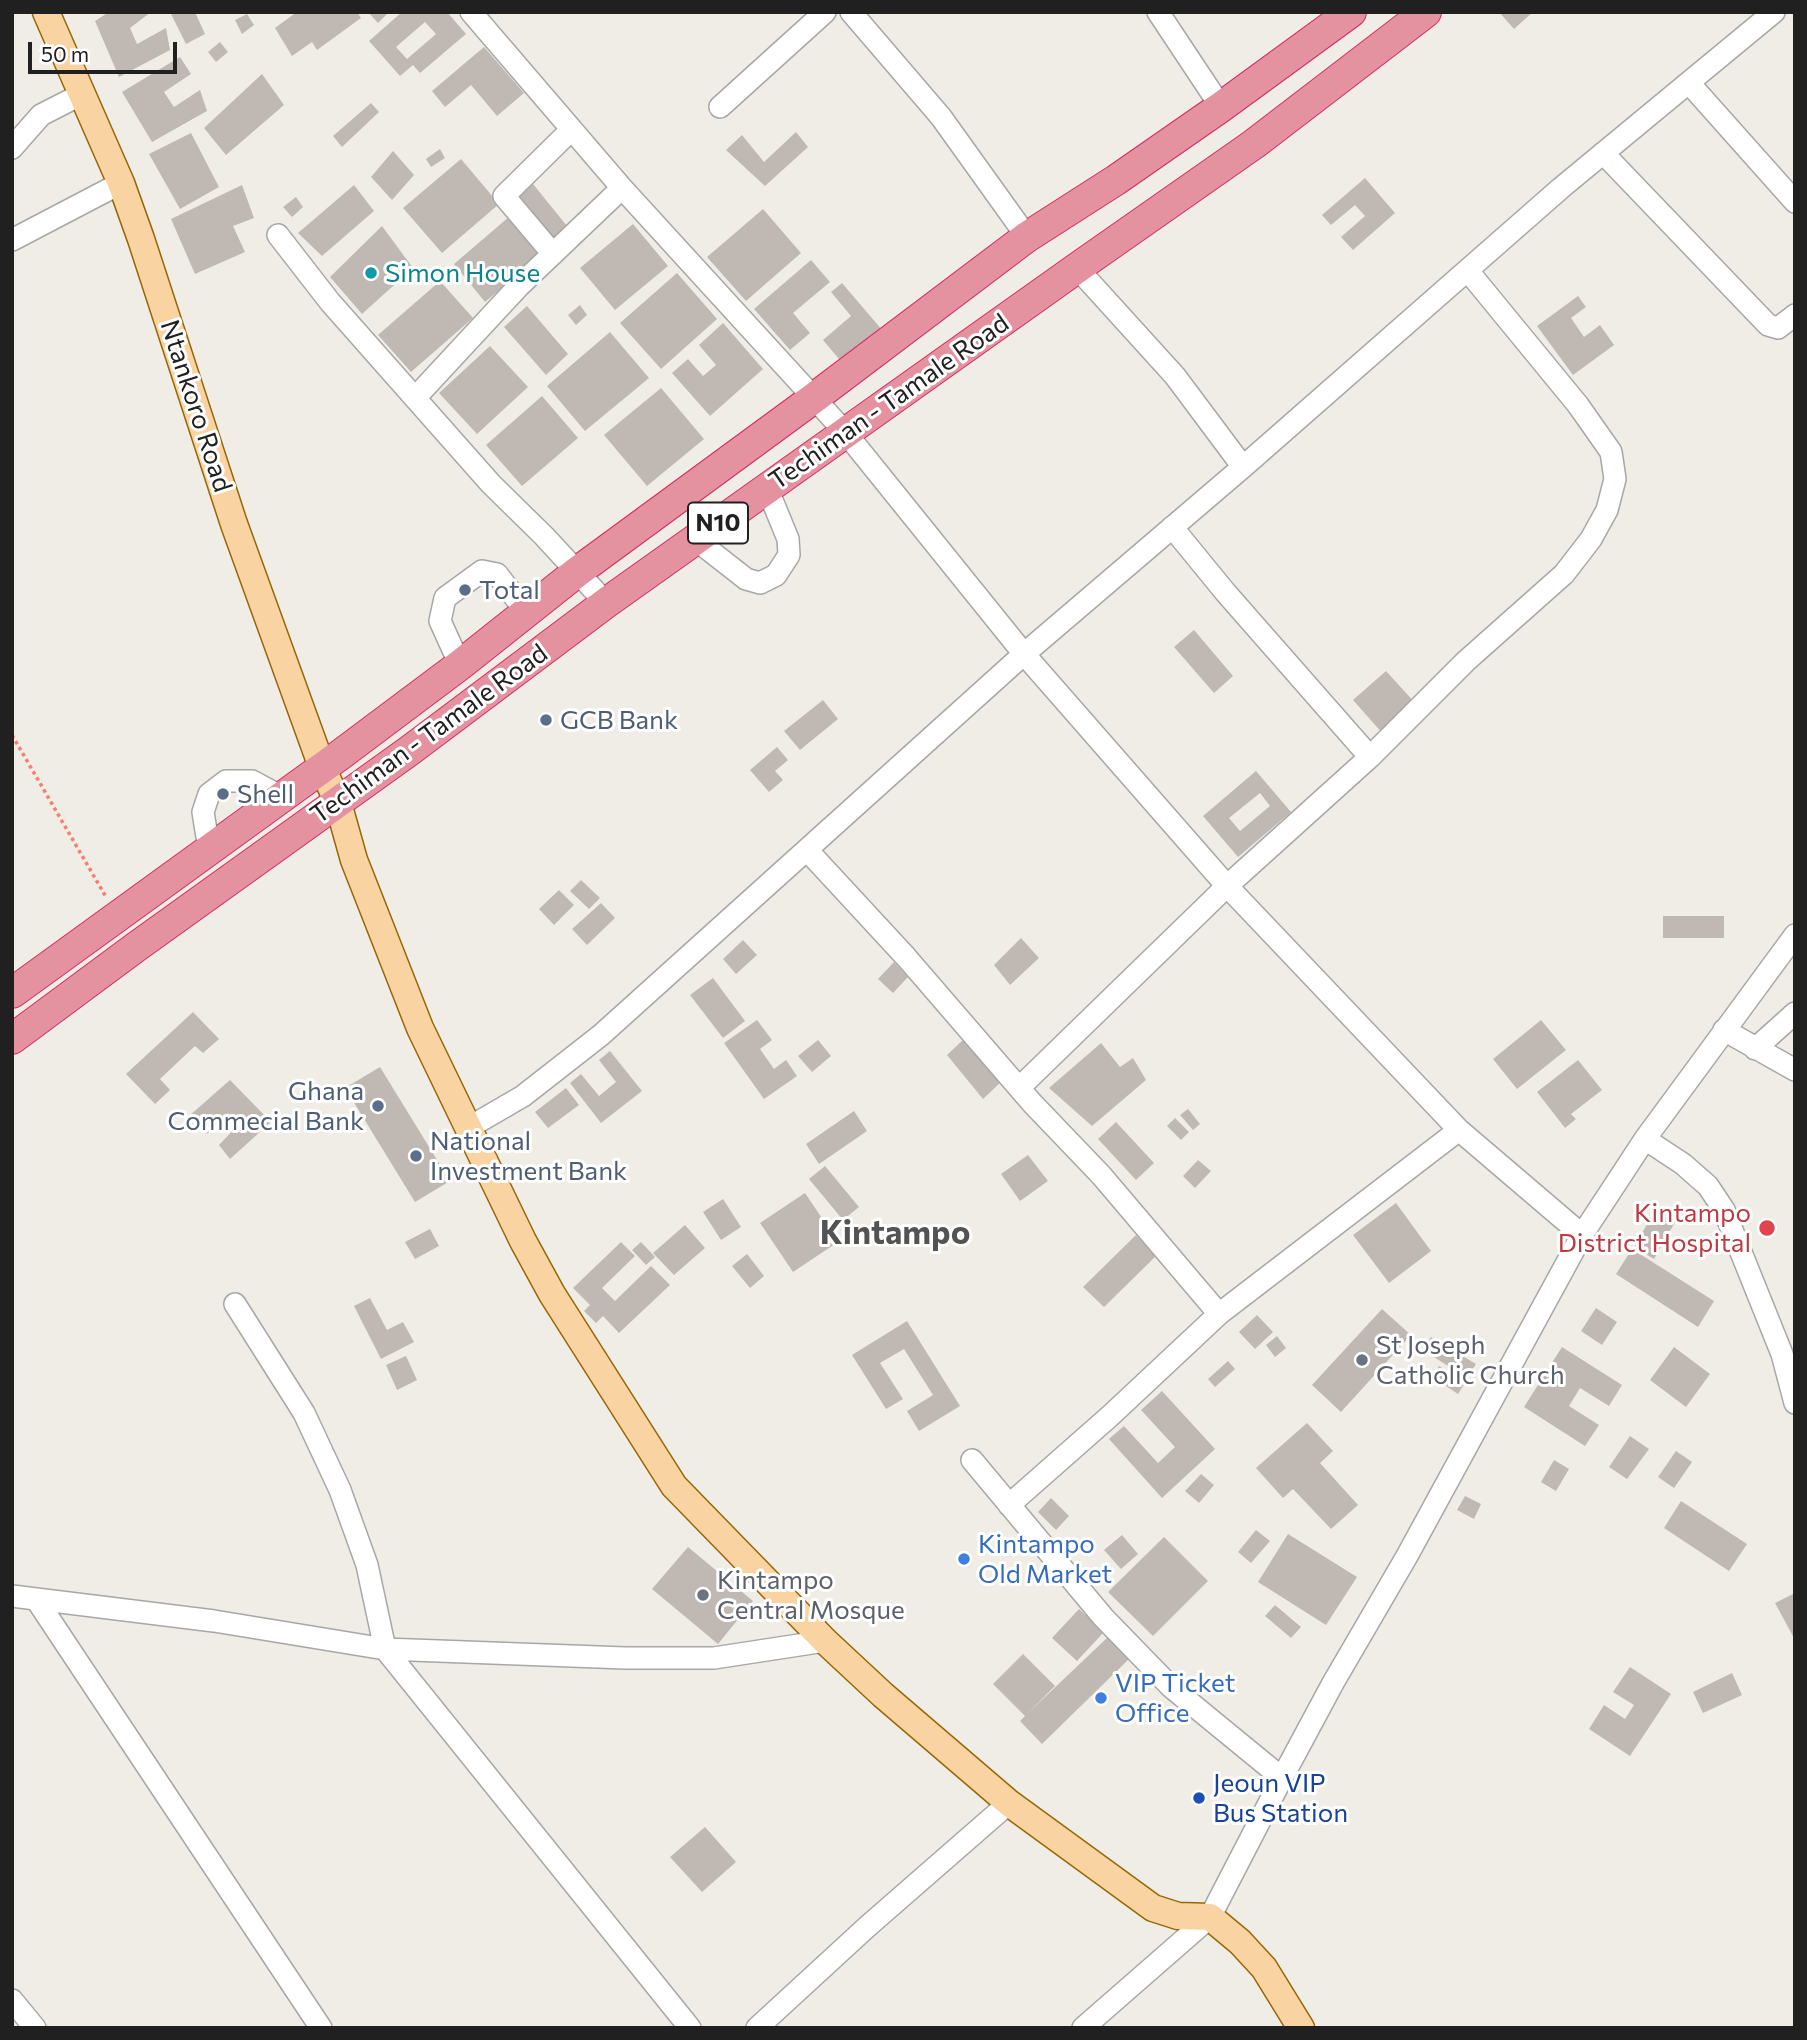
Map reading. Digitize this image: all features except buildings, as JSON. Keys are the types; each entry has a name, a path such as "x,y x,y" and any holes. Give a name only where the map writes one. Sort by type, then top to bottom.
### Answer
{"highway":[{"name":"Techiman - Tamale Road","path":"12,993 209,849 249,823 460,665 578,572 1027,237 1221,107 1351,12"},
{"name":"Techiman - Tamale Road","path":"12,1039 409,751 606,603 1254,144 1426,12"},
{"path":"686,492 705,532"}],"main road":[{"name":"Ntankoro Road","path":"46,12 121,183 234,524 322,767 338,803 354,860 420,1028 523,1241 552,1294 674,1486 825,1642 1009,1803 1153,1908 1178,1916 1210,1917"},
{"path":"1210,1917 1265,1968 1301,2028"}],"street":[{"path":"471,12 622,188 845,432 1024,654 1227,886 1459,1130 1582,1235"},
{"path":"720,107 825,12"},
{"path":"851,12 941,117 1027,237"},
{"path":"1158,12 1221,107"},
{"path":"468,1128 523,1096 601,1035 1024,654 1243,467 1560,188 1774,12"},
{"path":"1689,83 1795,202"},
{"path":"12,148 41,115 82,94"},
{"path":"553,254 504,196 572,130"},
{"path":"1603,153 1768,325 1778,328 1795,315"},
{"path":"12,240 121,183"},
{"path":"415,398 518,287 622,188"},
{"path":"278,235 330,302 491,484 606,603"},
{"path":"1077,268 1175,376 1243,467"},
{"path":"1019,1088 1227,886 1370,757 1466,661 1564,574 1591,539 1607,510 1615,479 1611,452 1578,405 1468,271"},
{"path":"705,532 746,579 760,583 776,575 789,555 788,539 766,488"},
{"path":"1172,527 1226,593 1370,757"},
{"path":"460,665 440,621 446,598 482,571 497,574 527,613"},
{"path":"209,849 203,812 209,794 226,781 252,781 282,797"},
{"path":"807,850 906,957 1019,1088 1101,1175 1219,1314"},
{"path":"1083,2028 1210,1917 1282,1778 1582,1235 1645,1139 1795,935"},
{"path":"1755,1049 1795,1013"},
{"path":"1724,1030 1795,1070"},
{"path":"1009,1505 1110,1416 1219,1314 1459,1130"},
{"path":"1645,1139 1692,1171 1708,1186 1724,1210 1788,1351 1794,1396"},
{"path":"235,1304 303,1413 340,1490 368,1566 385,1649 690,2028"},
{"path":"972,1460 1103,1617 1171,1687 1282,1778"},
{"path":"12,1596 214,1620 385,1649 625,1658 714,1658 825,1642"},
{"path":"36,1599 321,2028"},
{"path":"757,2028 1009,1803"},
{"path":"12,2000 35,2028"}],"path":[{"path":"12,735 117,916"}],"place":[{"name":"Simon House","path":"371,273"},
{"name":"Total","path":"465,590"},
{"name":"GCB Bank","path":"546,720"},
{"name":"Shell","path":"223,794"},
{"name":"Ghana Commecial Bank","path":"378,1106"},
{"name":"National Investment Bank","path":"416,1156"},
{"name":"Kintampo District Hospital","path":"1767,1228"},
{"name":"St Joseph Catholic Church","path":"1362,1360"},
{"name":"Kintampo Old Market","path":"964,1559"},
{"name":"Kintampo Central Mosque","path":"703,1595"},
{"name":"VIP Ticket Office","path":"1101,1698"},
{"name":"Jeoun VIP Bus Station","path":"1199,1798"}],"district":[{"name":"Kintampo","path":"895,1233"}]}
